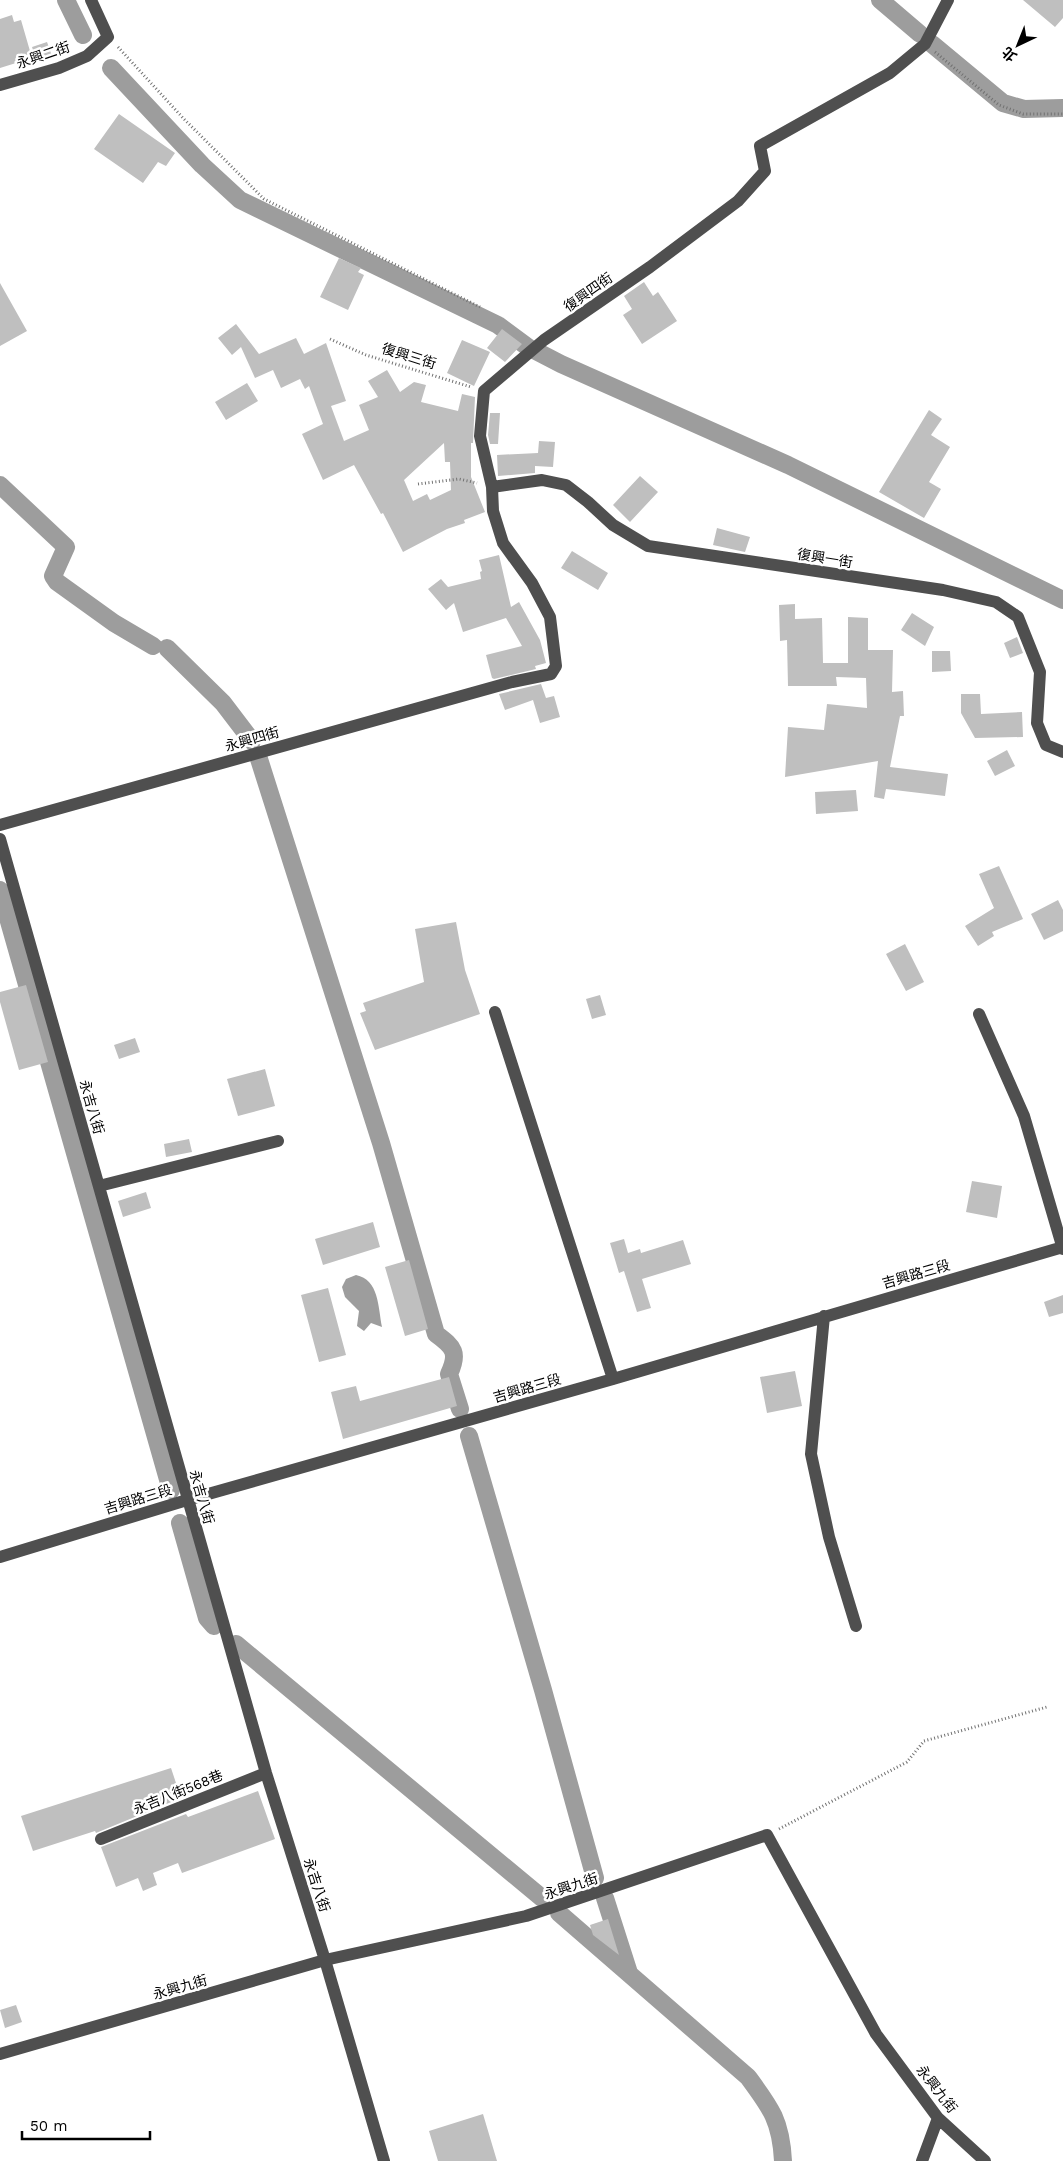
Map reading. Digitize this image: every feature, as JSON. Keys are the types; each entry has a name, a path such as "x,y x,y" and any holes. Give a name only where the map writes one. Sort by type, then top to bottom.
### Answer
{"street":[{"path":"91,0 108,37"},
{"name":"復興四街","path":"484,391 544,340 650,267 738,201 765,170 760,146 890,72 925,44 948,0"},
{"name":"永興二街","path":"0,85 59,68 87,56 108,37"},
{"path":"484,391 480,436 492,487"},
{"name":"復興一街","path":"492,487 542,480 566,485 588,502 613,526 648,546 943,590 996,602 1018,617 1040,672 1037,724 1046,745 1063,752"},
{"name":"永興四街","path":"0,825 512,682 551,674 556,666 550,617 532,583 503,544 493,511 492,487"},
{"name":"永吉八街","path":"0,839 266,1774 326,1960 384,2161"},
{"path":"495,1012 614,1379"},
{"path":"979,1014 1024,1116 1063,1248"},
{"path":"99,1186 278,1141"},
{"name":"吉興路三段","path":"0,1557 187,1500 614,1379 824,1316 1063,1248"},
{"path":"824,1316 811,1454 829,1537 856,1626"},
{"name":"永吉八街568巷","path":"101,1839 266,1774"},
{"name":"永興九街","path":"0,2054 326,1960 526,1916 767,1835 876,2034 938,2118 985,2161"},
{"path":"922,2161 938,2118"}],"path":[{"path":"108,37 183,118 264,199 480,307"},
{"path":"925,44 999,105 1023,114 1063,114"},
{"name":"復興三街","path":"330,339 366,355 484,391"},
{"path":"418,484 459,479 492,487"},
{"path":"767,1835 907,1762 924,1741 1046,1707"}],"shaded area":[{"path":"356,1275 364,1278 373,1288 382,1327 371,1323 364,1331 357,1326 359,1311 345,1297 342,1287 346,1279"}],"building":[{"path":"1023,0 1063,0 1063,18 1055,27"},
{"path":"12,15 14,22 21,20 32,58 0,68 0,19"},
{"path":"47,42 52,56 37,62 32,47"},
{"path":"119,114 175,153 166,166 158,162 143,183 94,149"},
{"path":"339,258 361,268 358,272 364,275 348,310 320,297"},
{"path":"644,282 653,296 658,292 677,321 642,344 623,315 632,309 624,296"},
{"path":"0,283 27,331 0,346"},
{"path":"236,324 259,354 296,338 304,354 326,343 346,401 331,406 344,441 369,430 359,405 378,397 368,381 387,370 400,392 414,382 426,385 421,402 458,411 462,394 475,397 473,443 471,443 471,477 485,512 464,520 465,523 447,529 403,552 383,513 381,514 354,465 323,480 302,434 323,424 309,386 305,389 300,379 281,388 273,370 255,378 241,347 232,355 218,338","holes":["444,443 445,462 450,462 451,490 430,500 427,494 413,501 404,480"]},
{"path":"502,329 522,344 505,362 487,348"},
{"path":"462,340 490,352 474,386 447,373"},
{"path":"247,383 258,401 226,420 215,402"},
{"path":"929,410 942,419 931,435 950,447 929,482 941,489 924,518 879,492"},
{"path":"490,413 500,413 498,444 490,444 488,435"},
{"path":"539,441 555,442 553,467 535,466 535,473 498,476 497,455 538,453"},
{"path":"640,476 658,492 630,522 613,505"},
{"path":"717,528 750,537 745,552 713,545"},
{"path":"572,551 608,573 598,590 561,568"},
{"path":"499,555 511,607 519,602 540,640 546,663 535,666 536,669 494,679 492,678 486,655 522,646 506,618 463,632 454,603 446,610 428,589 441,579 448,587 481,579 480,572 482,571 479,560"},
{"path":"795,604 795,619 822,618 823,663 848,663 848,617 868,618 868,650 893,650 892,692 903,691 904,716 900,716 890,767 948,774 945,796 886,789 884,799 874,797 878,761 785,777 788,727 824,730 827,704 867,708 866,678 836,677 837,686 788,686 787,640 780,641 779,605"},
{"path":"912,613 934,627 925,646 901,630"},
{"path":"1017,637 1023,653 1010,658 1004,643"},
{"path":"932,651 950,651 951,671 932,672"},
{"path":"541,684 546,698 554,696 560,717 540,723 533,700 505,710 499,694"},
{"path":"961,694 980,694 981,714 1022,712 1023,737 975,738 961,713"},
{"path":"1007,750 1015,766 995,776 987,761"},
{"path":"856,790 858,811 816,814 815,792"},
{"path":"999,866 1023,919 992,932 994,936 978,946 965,926 994,908 979,874"},
{"path":"1058,900 1063,910 1063,931 1044,940 1031,914"},
{"path":"456,922 465,970 480,1014 375,1050 360,1013 366,1011 363,1003 424,982 415,929"},
{"path":"905,944 924,982 906,991 886,954"},
{"path":"26,985 48,1062 19,1070 0,1002 0,992"},
{"path":"600,995 606,1015 592,1019 586,999"},
{"path":"135,1038 140,1052 119,1059 114,1045"},
{"path":"265,1069 275,1106 238,1116 227,1079"},
{"path":"189,1139 192,1152 166,1157 164,1144"},
{"path":"972,1181 1002,1186 997,1218 966,1212"},
{"path":"146,1192 151,1208 123,1217 118,1201"},
{"path":"373,1222 380,1247 323,1265 315,1239"},
{"path":"624,1239 628,1253 640,1249 641,1253 683,1240 691,1264 642,1279 651,1308 637,1312 624,1271 619,1273 610,1243"},
{"path":"409,1260 428,1329 405,1336 385,1267"},
{"path":"328,1288 346,1355 319,1362 301,1295"},
{"path":"1063,1295 1063,1313 1049,1317 1044,1302"},
{"path":"795,1371 802,1406 767,1413 760,1377"},
{"path":"449,1377 457,1406 343,1439 331,1392 356,1386 360,1401"},
{"path":"171,1768 181,1798 96,1833 95,1831 33,1851 21,1816"},
{"path":"258,1791 275,1839 182,1873 178,1863 153,1873 157,1885 143,1891 138,1878 116,1887 101,1847 186,1814 188,1817"},
{"path":"608,1919 619,1955 593,1935 590,1925"},
{"path":"16,2005 22,2022 5,2028 0,2010"},
{"path":"483,2114 497,2161 438,2161 429,2131"}],"waterway":[{"path":"66,0 83,35"},
{"path":"880,0 920,34"},
{"path":"932,44 1003,103 1024,109 1063,108"},
{"path":"111,68 202,165 240,200 498,325 529,348"},
{"path":"534,350 561,364 788,465 1063,600"},
{"path":"0,485 66,547 53,576 57,582 114,623 153,646"},
{"path":"167,648 223,703 252,741"},
{"path":"259,759 381,1143 436,1334 453,1351 454,1361 449,1374 460,1409"},
{"path":"0,890 171,1490"},
{"path":"469,1436 543,1690 595,1878"},
{"path":"180,1523 207,1618 214,1626"},
{"path":"236,1644 542,1898"},
{"path":"605,1898 629,1973"},
{"path":"559,1913 748,2077 769,2107 777,2125 783,2161"}]}
